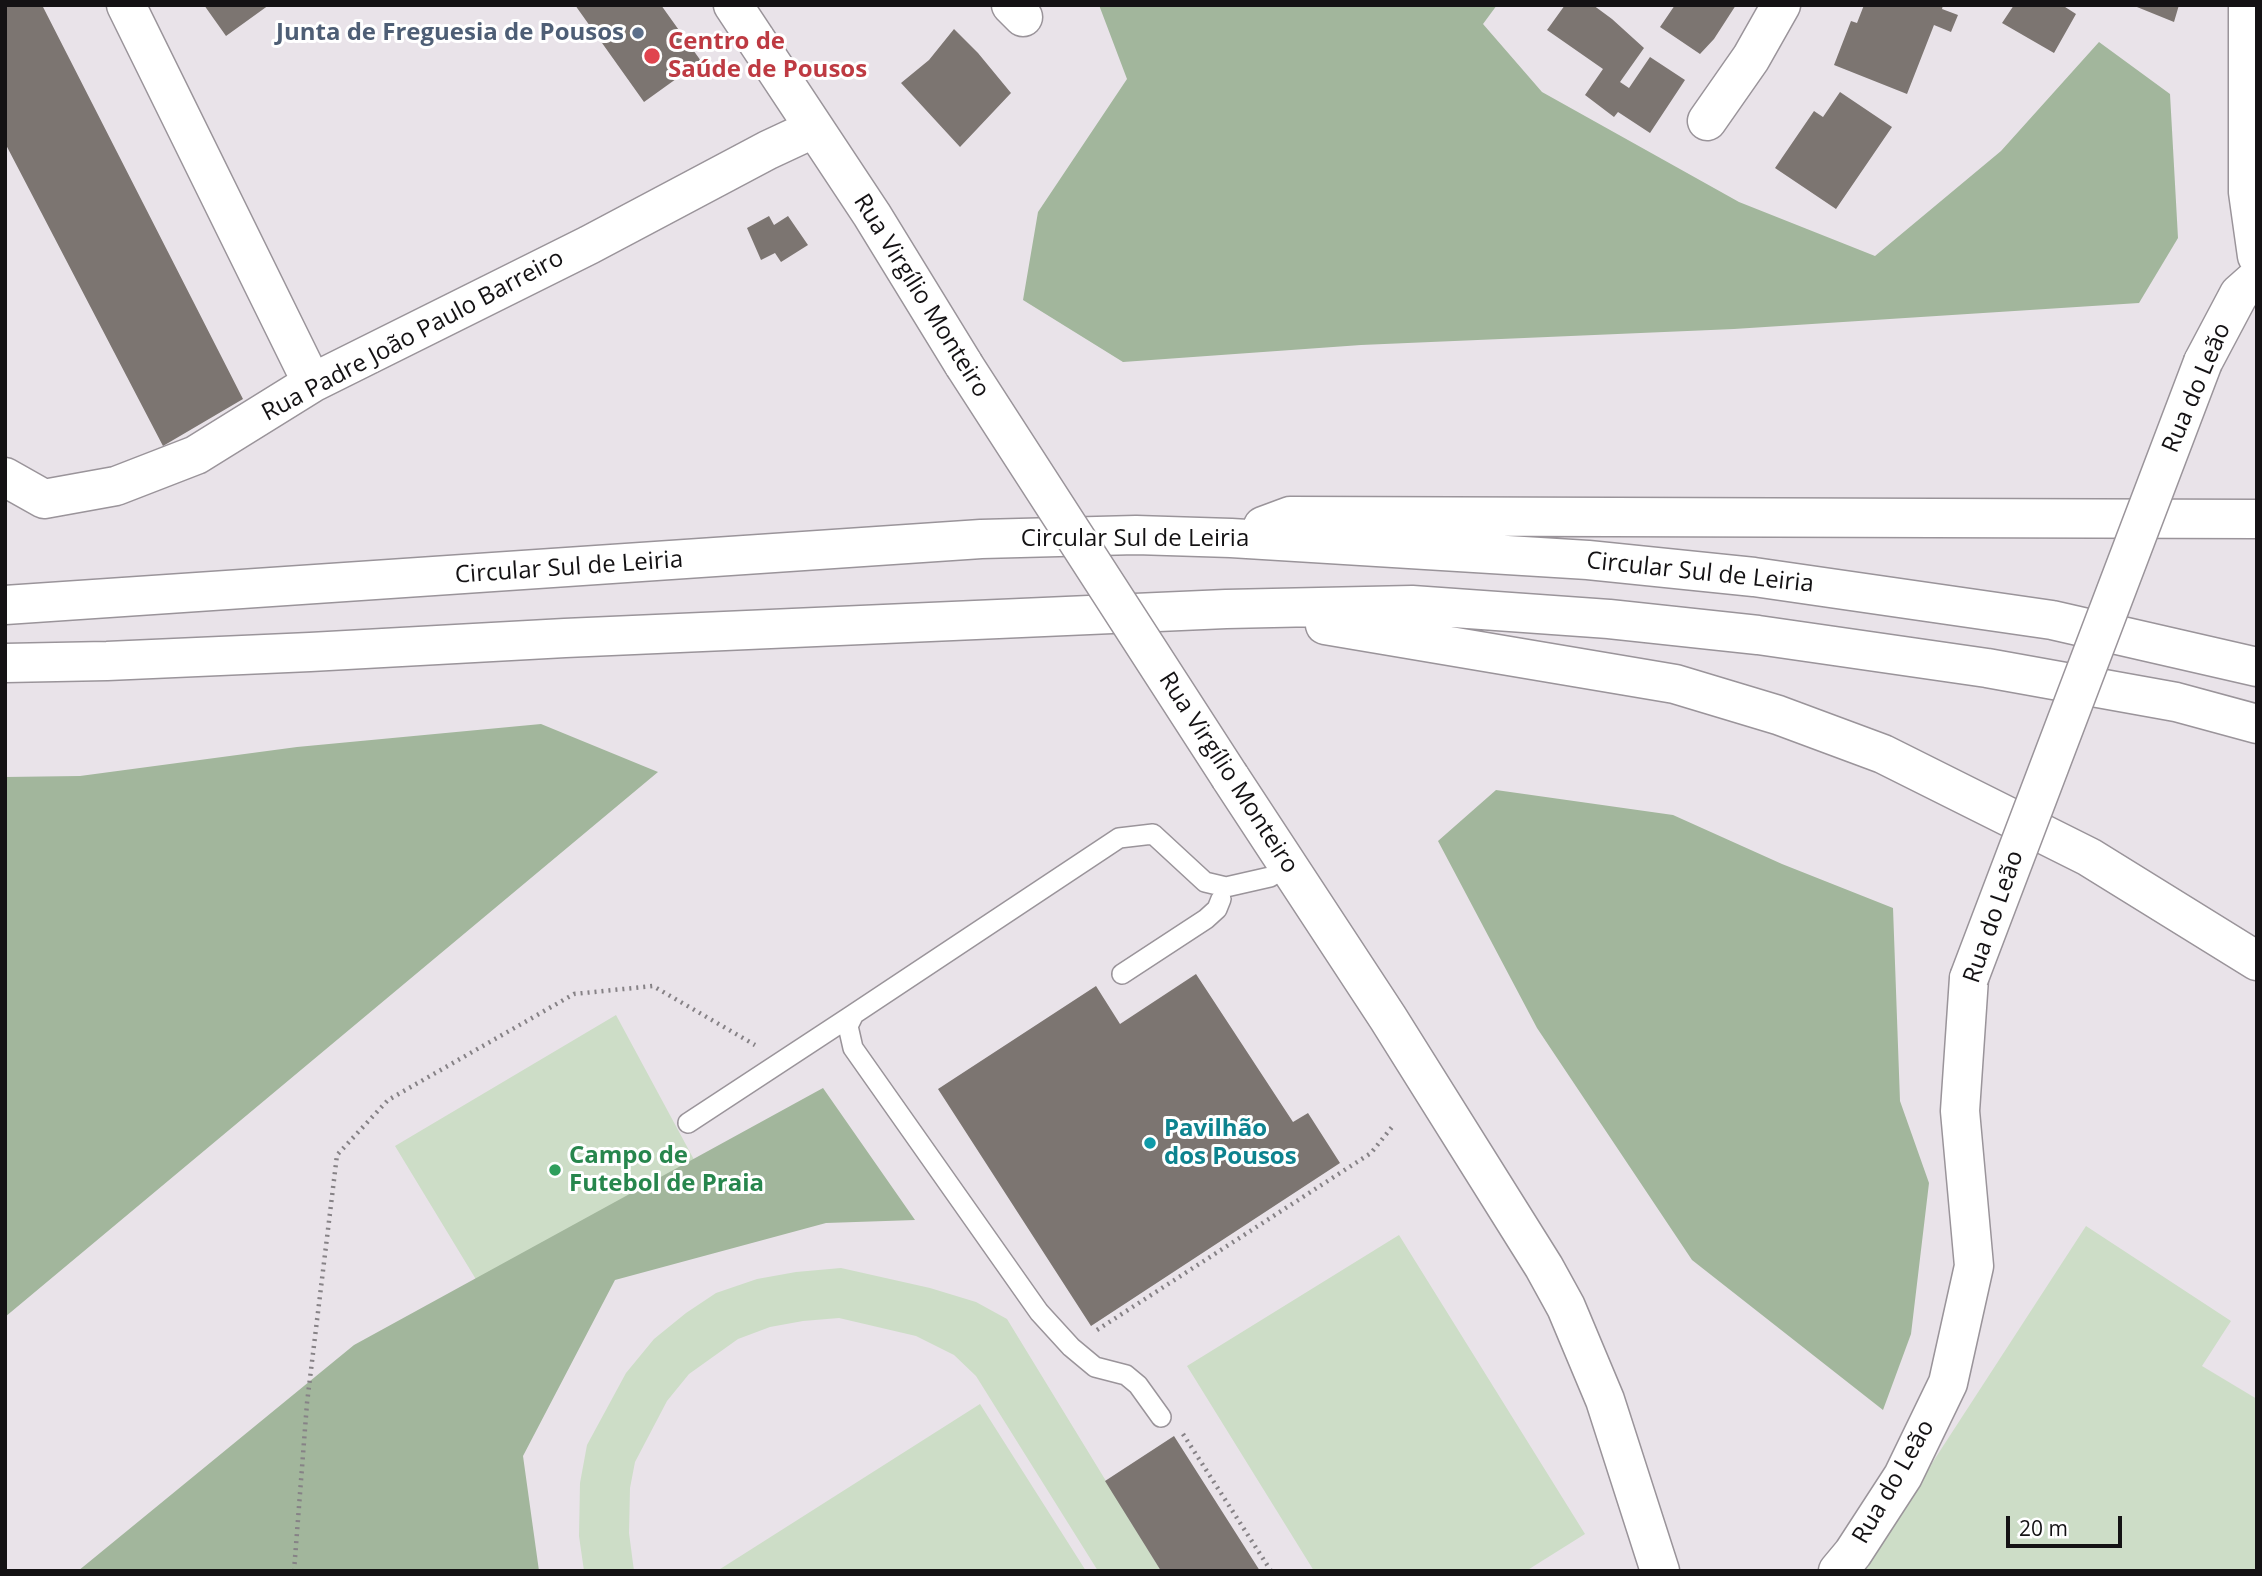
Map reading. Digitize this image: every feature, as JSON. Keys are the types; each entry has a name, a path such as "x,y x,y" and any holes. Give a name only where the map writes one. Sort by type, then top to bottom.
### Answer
{"main road":[{"path":"126,5 312,383"},
{"name":"Rua Virgílio Monteiro","path":"733,5 872,215 964,365 1388,1018 1544,1266 1566,1307 1605,1400 1660,1571"},
{"path":"1707,121 1751,58 1781,5"},
{"path":"2248,5 2248,192 2257,256"},
{"name":"Rua Padre João Paulo Barreiro","path":"5,477 44,499 116,486 196,455 312,383 589,245 813,129"},
{"name":"Rua do Leão","path":"1838,1571 1853,1553 1903,1476 1948,1383 1974,1266 1960,1111 1969,978 2203,362 2239,295 2257,278"},
{"path":"1231,538 1290,516 2257,519"},
{"name":"Circular Sul de Leiria","path":"5,605 981,539 1136,536 1231,538 1588,561 1754,577 2052,620 2257,667"},
{"path":"5,663 269,654 1226,608 1412,605 1609,620 1745,634 1987,668 2176,702 2257,724"},
{"path":"1226,608 1675,684 1778,715 1883,754 2089,857 2257,961"}],"lane":[{"path":"688,1123 1119,838 1153,834 1205,882 1226,887 1270,877 1288,866"},
{"path":"1122,974 1206,919 1217,909 1221,899"},
{"path":"855,1014 848,1026 853,1048 1032,1304 1057,1334 1096,1367 1126,1375 1138,1385 1161,1417"}],"path":[{"path":"294,1571 307,1403 337,1155 388,1100 575,994 587,992 653,986 783,1061"},
{"path":"1090,1334 1371,1153 1392,1127"},
{"path":"1161,1417 1175,1423 1183,1433 1271,1571"}],"green space":[{"path":"1099,5 1497,5 1483,24 1542,92 1739,202 1875,256 2001,151 2099,42 2170,94 2178,238 2139,303 1734,329 1361,345 1123,362 1023,300 1038,212 1127,79"},
{"path":"541,724 658,772 5,1317 5,777 80,776 297,747"},
{"path":"1496,790 1673,815 1782,864 1893,908 1900,1101 1929,1183 1911,1334 1883,1410 1692,1260 1537,1028 1438,841"},
{"name":"Campo de Futebol de Praia","path":"616,1015 712,1193 500,1319 395,1146"},
{"path":"823,1088 915,1220 826,1223 615,1280 523,1456 539,1571 78,1571 354,1345"},
{"path":"2086,1226 2231,1321 2202,1366 2257,1399 2257,1571 1862,1571"},
{"path":"1399,1235 1585,1534 1526,1571 1314,1571 1187,1366"},
{"path":"841,1268 930,1288 976,1302 1007,1319 1161,1571 1098,1571 976,1376 954,1355 916,1336 839,1318 770,1327 738,1339 689,1374 667,1401 635,1462 630,1488 629,1533 634,1571 584,1571 579,1536 580,1483 587,1445 626,1373 654,1339 716,1293 757,1279"},
{"path":"980,1404 1086,1571 717,1571"}],"building":[{"path":"5,5 42,5 243,399 163,446 5,143"},
{"path":"204,5 269,5 226,36"},
{"name":"Junta de Freguesia de Pousos","path":"575,5 661,5 701,61 644,102"},
{"path":"1565,5 1593,5 1644,48 1620,82 1629,88 1650,57 1685,80 1650,133 1618,112 1614,117 1585,95 1603,69 1547,30"},
{"path":"1675,5 1736,5 1714,39 1700,54 1660,27"},
{"path":"1864,5 1943,5 1942,9 1958,15 1951,32 1934,25 1907,94 1834,65 1851,21 1857,23"},
{"path":"2014,5 2062,5 2076,14 2054,53 2002,23"},
{"path":"2132,5 2179,5 2174,22"},
{"path":"954,29 1011,93 960,147 901,83 929,60"},
{"path":"1840,92 1892,127 1836,209 1775,168 1814,111 1823,117"},
{"path":"769,216 774,225 788,216 808,245 781,262 775,253 761,260 747,228"},
{"name":"Pavilhão dos Pousos","path":"1196,974 1293,1122 1308,1113 1340,1163 1091,1326 938,1089 1096,986 1120,1024"},
{"path":"1174,1436 1260,1571 1161,1571 1105,1481"}],"place":[{"name":"Junta de Freguesia de Pousos","path":"638,33"},
{"name":"Centro de Saúde de Pousos","path":"652,56"},
{"name":"Pavilhão dos Pousos","path":"1150,1143"},
{"name":"Campo de Futebol de Praia","path":"555,1170"}]}
